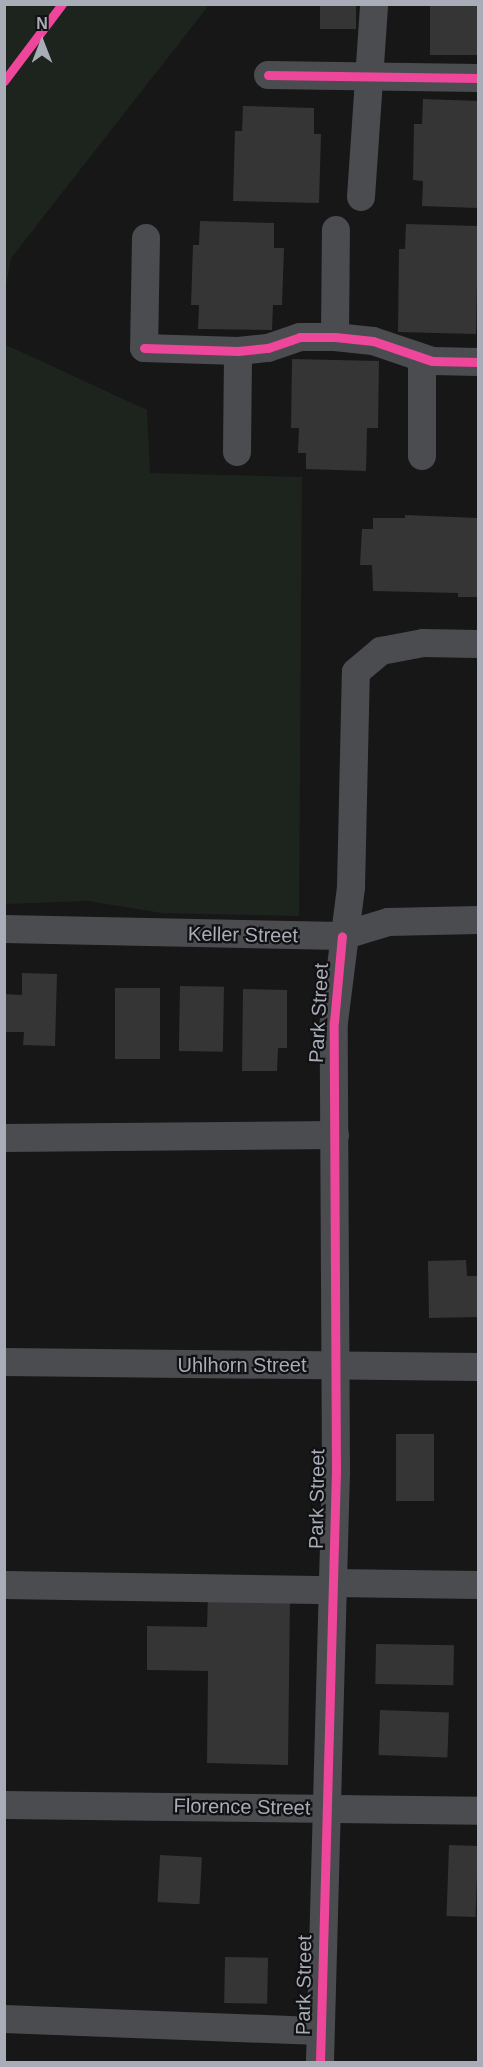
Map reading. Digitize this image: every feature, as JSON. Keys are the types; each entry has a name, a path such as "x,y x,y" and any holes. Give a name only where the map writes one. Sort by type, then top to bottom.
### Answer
{"street":[{"path":"361,197 374,4"},
{"path":"268,75 478,78"},
{"path":"335,337 336,230"},
{"path":"146,238 144,348 238,351 268,348 300,337 335,337 373,341 422,358 478,362"},
{"path":"237,452 238,351"},
{"path":"422,358 422,456"},
{"name":"Park Street","path":"320,2062 333,1586 334,1022 342,936 351,887 356,672 381,651 423,643 478,644"},
{"name":"Keller Street","path":"4,929 342,936 388,922 478,920"},
{"path":"4,1138 334,1135"},
{"name":"Uhlhorn Street","path":"4,1362 478,1367"},
{"path":"4,1585 478,1585"},
{"name":"Florence Street","path":"4,1804 478,1811"},
{"path":"4,2019 320,2031"}],"shaded area":[{"path":"5,4 209,5 11,258 5,291"},
{"path":"4,344 147,410 150,473 302,477 299,916 162,913 88,901 5,904"}],"building":[{"path":"320,4 356,4 356,29 320,29"},
{"path":"430,4 478,4 478,55 430,55"},
{"path":"423,99 478,101 478,208 422,206 423,181 413,180 414,124 422,124"},
{"path":"243,106 314,108 314,134 321,134 319,203 233,201 235,131 242,131"},
{"path":"200,221 274,223 274,248 284,248 282,305 273,305 272,330 198,329 199,305 191,305 193,245 199,245"},
{"path":"406,224 478,226 476,334 398,332 399,249 405,249"},
{"path":"292,359 379,361 378,428 367,428 366,471 306,469 306,453 298,453 299,428 291,428"},
{"path":"405,515 478,518 478,597 458,597 458,593 373,591 372,565 360,565 362,529 373,529 373,518 405,518"},
{"path":"22,973 57,974 55,1046 23,1045 24,1032 4,1032 4,994 22,995"},
{"path":"180,986 224,987 223,1052 179,1051"},
{"path":"115,988 160,988 160,1059 115,1059"},
{"path":"243,989 287,990 287,1048 278,1048 277,1071 242,1071"},
{"path":"466,1260 467,1276 478,1276 478,1317 429,1318 428,1261"},
{"path":"396,1434 434,1434 434,1501 396,1501"},
{"path":"208,1595 290,1596 288,1765 207,1763 208,1671 147,1670 147,1626 207,1627"},
{"path":"376,1644 454,1645 453,1685 375,1684"},
{"path":"380,1710 449,1712 447,1757 378,1755"},
{"path":"449,1845 478,1846 476,1917 447,1916"},
{"path":"160,1855 202,1857 199,1904 158,1902"},
{"path":"225,1957 268,1958 267,2004 224,2003"}],"cycle path":[{"path":"4,81 62,4"},
{"path":"268,75 478,78"},
{"path":"144,348 238,351 268,348 300,337 335,337 373,341 432,361 478,362"},
{"path":"320,2062 336,1472 334,1022 342,936"}]}
